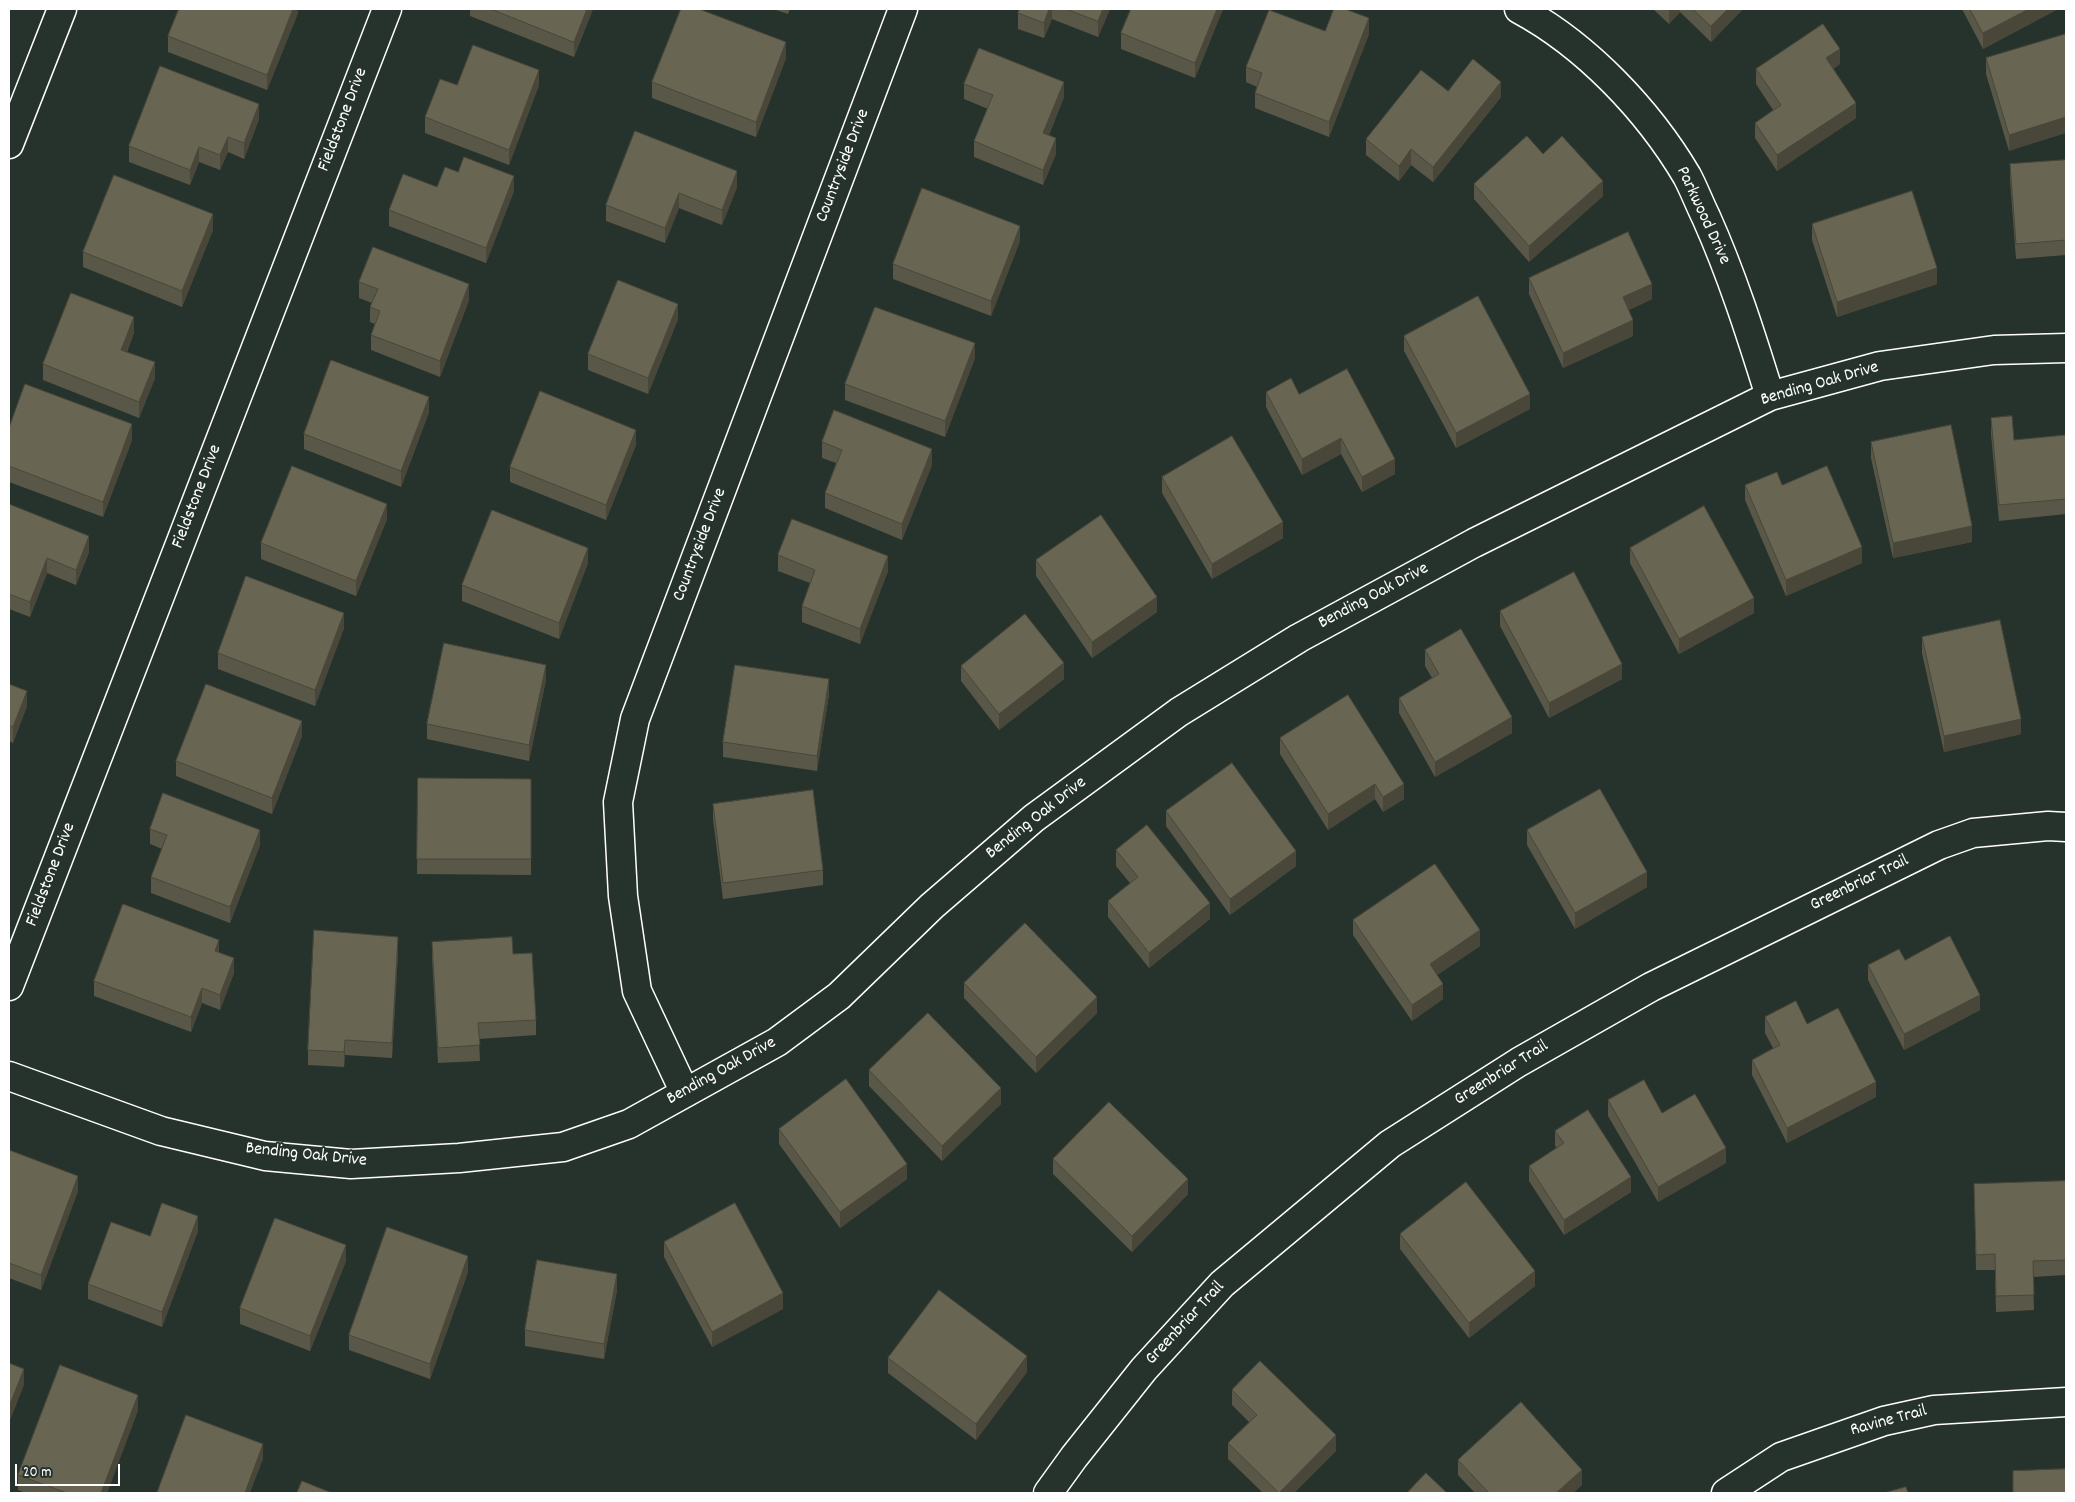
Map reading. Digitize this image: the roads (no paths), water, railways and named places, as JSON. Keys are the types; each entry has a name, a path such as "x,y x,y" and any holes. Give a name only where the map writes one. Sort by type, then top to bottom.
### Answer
{"street":[{"path":"9,144 62,9"},
{"name":"Fieldstone Drive","path":"9,986 387,9"},
{"name":"Countryside Drive","path":"685,1093 637,991 623,896 618,802 635,719 903,9"},
{"name":"Parkwood Drive","path":"1519,9 1536,18 1593,60 1649,120 1687,176 1714,236 1747,320 1770,396"},
{"name":"Bending Oak Drive","path":"9,1076 161,1131 265,1156 352,1164 459,1158 562,1147 629,1124 777,1042 839,996 932,906 1034,818 1179,712 1299,638 1474,543 1770,396 1880,366 1994,350 2066,348"},
{"name":"Greenbriar Trail","path":"1048,1493 1144,1369 1222,1284 1390,1144 1519,1062 1650,988 1939,845 1973,833 2066,826"},
{"name":"Ravine Trail","path":"1726,1493 1781,1457 1884,1421 1934,1410 2066,1402"}]}
